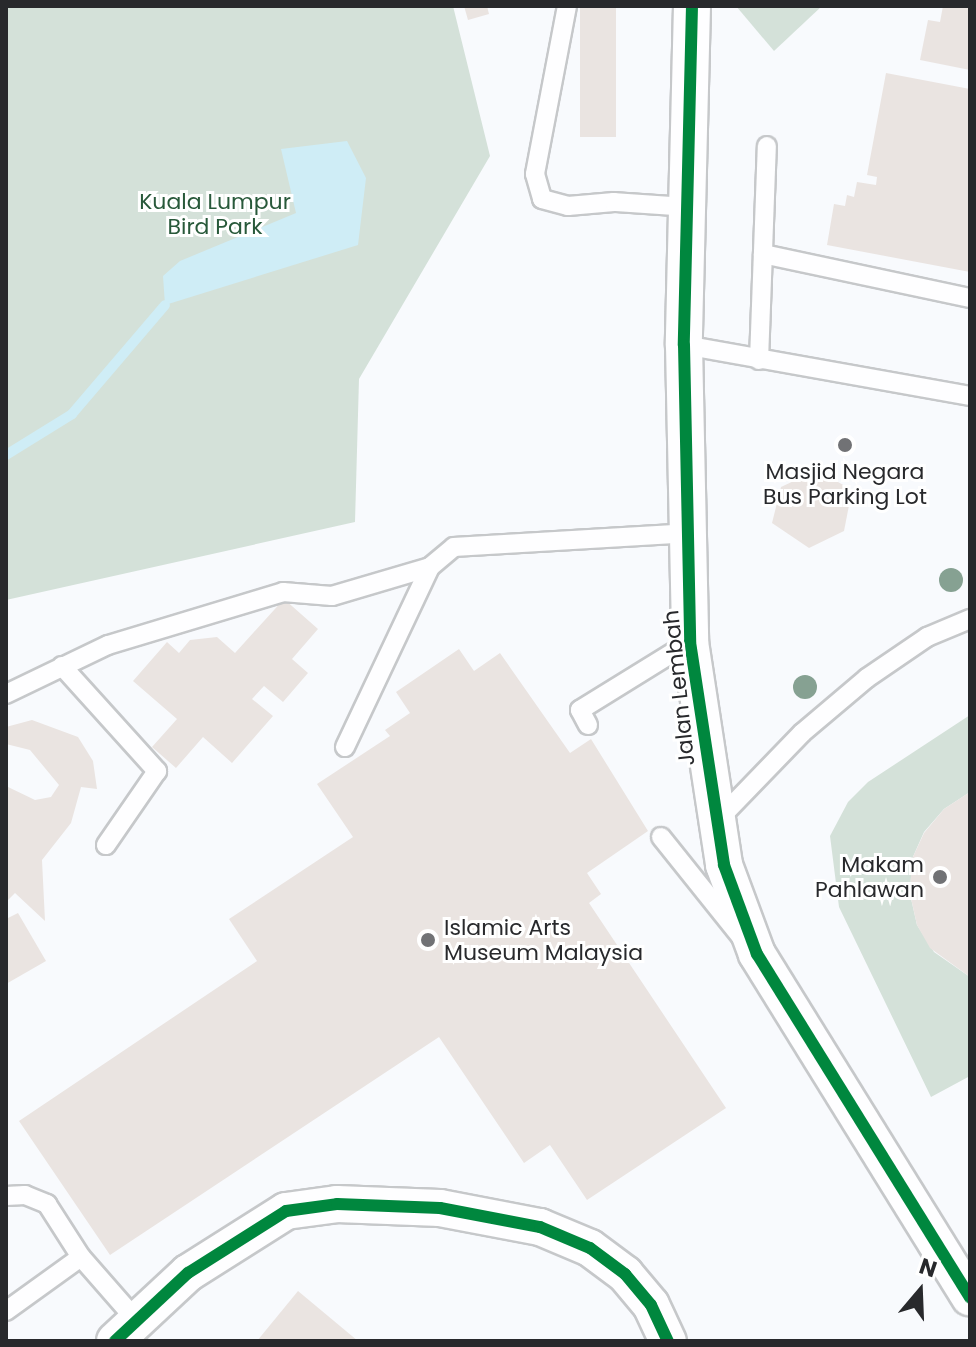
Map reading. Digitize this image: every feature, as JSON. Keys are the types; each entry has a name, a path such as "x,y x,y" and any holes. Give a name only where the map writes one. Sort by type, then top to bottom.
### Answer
{"street":[{"name":"Jalan Lembah","path":"692,6 684,345 690,642 724,865 757,954 970,1297"},
{"path":"126,1331 188,1273 286,1211 337,1204 440,1208 540,1227 590,1248 625,1274 651,1305 668,1341"}],"lane":[{"path":"567,6 535,174 542,199 568,206 614,202 688,207"},
{"path":"759,360 767,146"},
{"path":"763,254 970,298"},
{"path":"684,345 970,396"},
{"path":"6,694 108,645 283,592 332,596 430,567 454,547 687,533"},
{"path":"345,747 430,567"},
{"path":"717,821 802,733 867,678 927,637 970,619"},
{"path":"588,725 580,710 690,642"},
{"path":"62,666 157,771 106,845"},
{"path":"661,837 719,914 757,954"},
{"path":"6,1196 25,1195 47,1204 126,1331"},
{"path":"6,1311 81,1257"}],"green space":[{"name":"Kuala Lumpur Bird Park","path":"6,6 453,6 490,156 359,379 355,522 6,600"},
{"path":"736,6 822,6 774,51"},
{"path":"970,715 970,792 944,809 924,832 912,859 910,894 917,925 934,952 970,977 970,1076 931,1097 839,907 830,836 848,802 868,782"}],"water":[{"path":"347,141 366,178 358,245 165,305 163,276 180,261 296,213 281,149"}],"building":[{"path":"464,6 487,6 489,14 468,20"},
{"path":"580,6 616,6 616,137 580,137"},
{"path":"943,6 970,6 970,70 920,60 928,20 940,22"},
{"path":"886,73 970,89 970,272 827,245 834,204 845,206 847,195 854,197 857,182 876,185 877,177 867,175"},
{"path":"817,470 852,490 844,531 809,548 772,523 781,487"},
{"path":"284,599 318,629 292,659 308,673 283,702 264,686 252,699 273,716 232,763 203,737 176,768 152,747 177,719 133,681 167,642 179,653 190,640 217,637 235,653"},
{"name":"Islamic Arts Museum Malaysia","path":"459,649 474,671 500,653 570,753 591,739 648,831 587,873 601,894 589,903 726,1108 587,1200 550,1145 524,1163 439,1037 110,1255 19,1121 257,961 229,919 353,837 317,784 390,736 385,730 410,713 396,692"},
{"path":"32,720 78,737 93,761 97,789 81,787 71,823 42,860 45,921 15,893 6,902 6,786 35,800 51,797 59,785 30,750 6,744 6,727"},
{"name":"Makam Pahlawan","path":"970,792 970,977 930,948 917,925 910,894 912,859 924,833 944,809"},
{"path":"18,913 46,961 6,984 6,919"},
{"path":"298,1291 358,1341 257,1341"}],"waterway":[{"path":"6,455 72,414 165,305"}],"cycle path":[{"path":"692,6 684,345 690,642 724,865 757,954 970,1297"},
{"path":"115,1341 188,1273 286,1211 337,1204 440,1208 540,1227 590,1248 625,1274 651,1305 668,1341"}],"place":[{"name":"Masjid Negara Bus Parking Lot","path":"845,445"},
{"name":"Makam Pahlawan","path":"940,877"},
{"name":"Islamic Arts Museum Malaysia","path":"428,940"}]}
